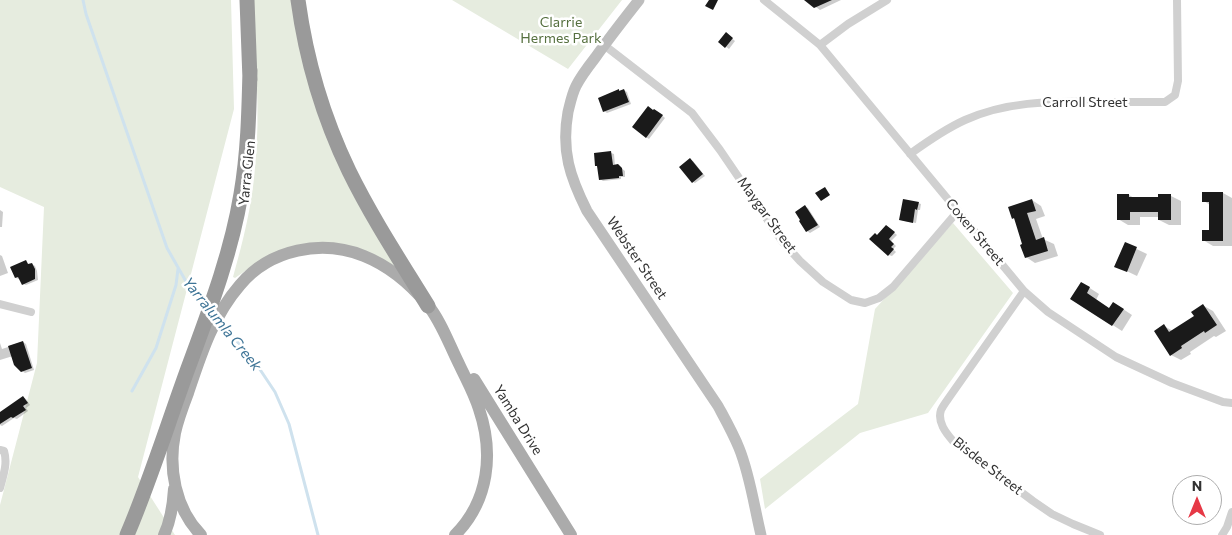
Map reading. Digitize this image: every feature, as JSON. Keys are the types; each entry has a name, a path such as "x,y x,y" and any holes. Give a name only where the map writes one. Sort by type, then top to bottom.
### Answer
{"highway":[{"name":"Yarra Glen","path":"128,535 227,283 235,249 249,171 252,110 247,0"},
{"path":"298,0 302,28 325,114 349,171 372,214 428,306"}],"main road":[{"path":"227,283 250,274 275,258 295,251 326,248 364,256 384,266 402,279 428,306 438,322 475,398 483,420 487,443 487,474 480,498 470,517 455,535"},
{"name":"Yamba Drive","path":"438,322 571,535"},
{"path":"164,535 174,502 172,458 175,432 202,343"},
{"path":"174,483 183,508 201,535"}],"street":[{"name":"Webster Street","path":"639,0 604,45 575,88 569,106 566,126 569,169 576,190 587,211 718,406 730,428 746,473 761,535"},
{"name":"Coxen Street","path":"764,0 820,45 1024,291 1048,312 1116,357 1172,383 1223,402 1232,403"},
{"path":"820,45 848,24 887,0"},
{"name":"Carroll Street","path":"910,154 939,134 966,120 990,111 1021,104 1048,102 1165,102 1174,95 1178,81 1177,0"},
{"name":"Maygar Street","path":"604,45 692,113 720,150 782,241 823,282 851,300 865,303 879,298 893,287 958,211"},
{"name":"Bisdee Street","path":"1024,291 940,411 940,421 953,441 1033,501 1052,514 1100,535"},
{"path":"0,304 31,312"},
{"path":"0,488 6,468 6,457 2,451"},
{"path":"1222,535 1232,512"}],"green space":[{"path":"0,0 231,0 234,109 138,477 175,535 0,535 0,505 37,363 44,207 0,187"},
{"path":"252,0 292,0 296,30 400,273 335,246 248,269 235,278 233,277 249,210 257,147 257,84"},
{"name":"Clarrie Hermes Park","path":"452,0 622,0 568,69"},
{"path":"953,223 1013,293 928,413 860,433 765,509 760,479 858,404 875,309"}],"building":[{"path":"709,0 718,0 713,10 705,6"},
{"path":"804,0 832,0 814,8"},
{"path":"726,32 733,38 725,48 718,42"},
{"path":"619,89 619,91 624,89 629,102 603,112 598,98"},
{"path":"648,106 663,115 646,138 632,127"},
{"path":"611,151 613,165 618,164 622,168 623,176 599,180 594,153"},
{"path":"690,158 703,174 692,183 679,167"},
{"path":"825,187 830,195 821,201 815,193"},
{"path":"1202,192 1223,192 1223,241 1202,241 1202,230 1209,230 1209,202 1202,202"},
{"path":"1117,194 1129,194 1129,197 1158,197 1158,194 1171,194 1171,220 1158,220 1158,212 1130,212 1130,220 1117,220"},
{"path":"903,199 919,202 917,210 915,209 913,223 899,220"},
{"path":"1032,199 1036,211 1027,213 1036,240 1044,237 1048,251 1025,258 1014,218 1012,219 1008,207"},
{"path":"805,205 818,225 806,232 795,212"},
{"path":"886,225 895,232 889,239 894,244 891,247 894,249 888,256 869,239 875,233 877,235"},
{"path":"1125,242 1137,247 1127,272 1114,267"},
{"path":"26,260 28,264 32,263 35,269 35,279 22,285 18,277 15,278 10,267"},
{"path":"1081,282 1090,287 1087,293 1109,308 1113,302 1124,309 1112,326 1070,299"},
{"path":"1203,304 1217,325 1181,346 1182,348 1170,356 1154,331 1164,324 1169,332 1194,316 1191,312"},
{"path":"23,341 32,368 21,372 14,365 8,346"},
{"path":"23,396 28,403 23,406 26,410 0,424 0,412"}],"waterway":[{"name":"Yarralumla Creek","path":"83,0 86,14 167,248 188,285 206,305"},
{"path":"132,391 156,348 176,285 178,269"},
{"name":"Yarralumla Creek","path":"220,321 257,365 275,392 289,424 318,535"}]}
